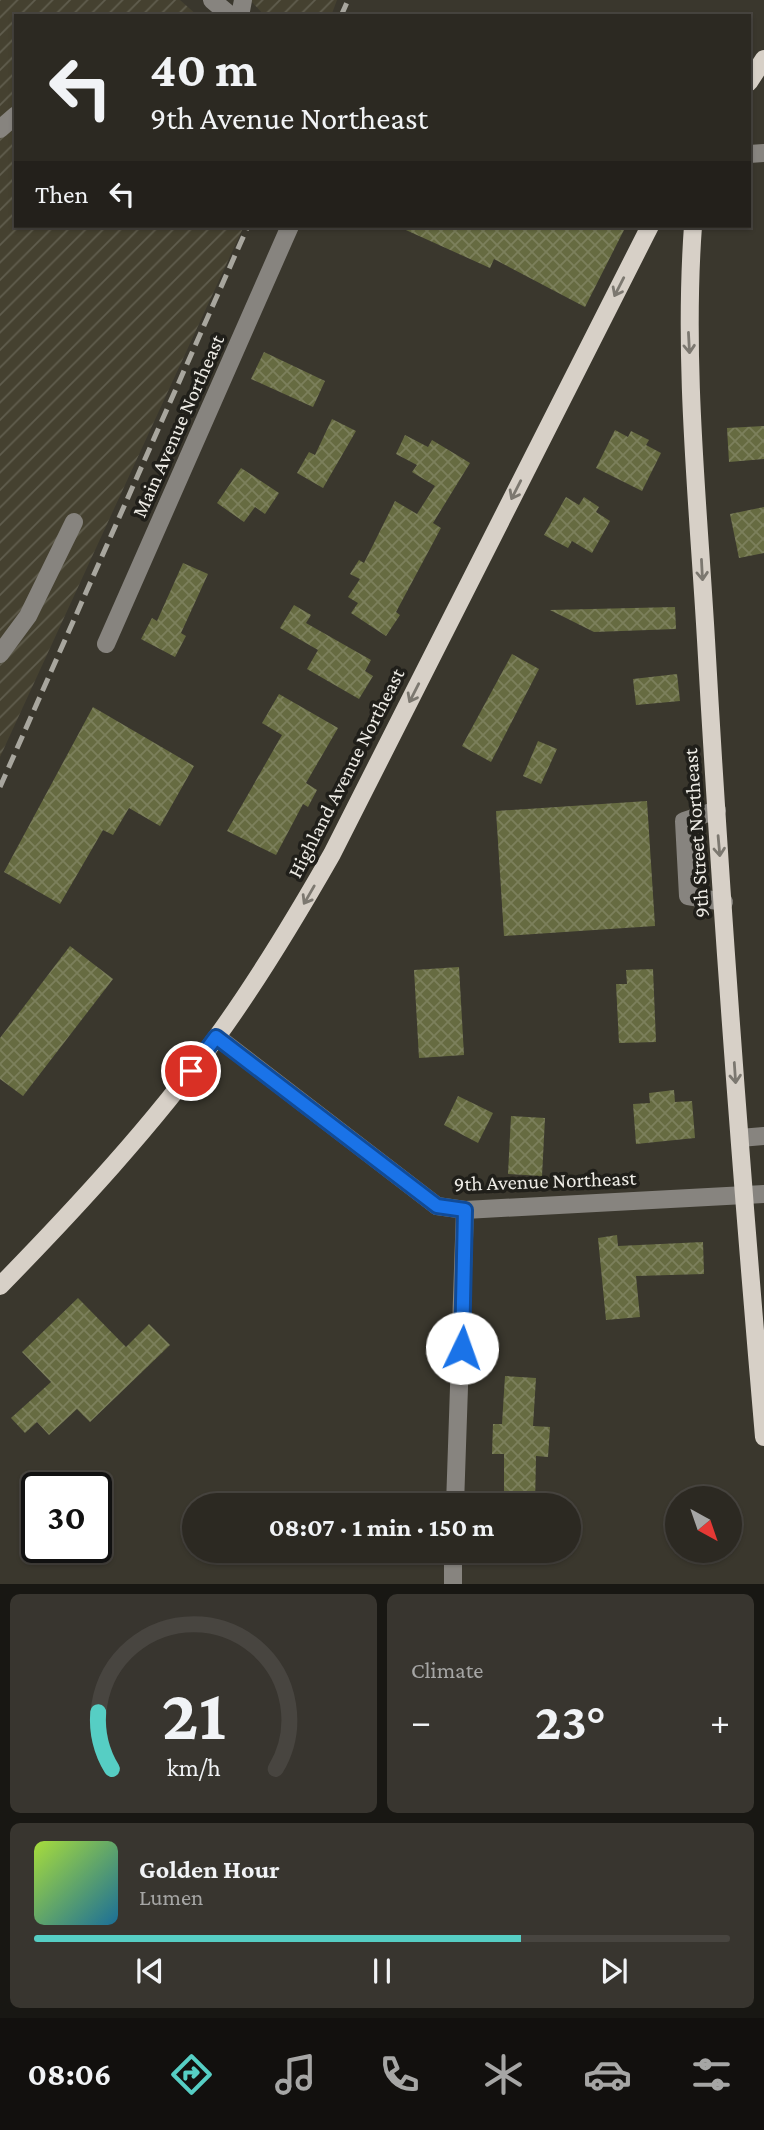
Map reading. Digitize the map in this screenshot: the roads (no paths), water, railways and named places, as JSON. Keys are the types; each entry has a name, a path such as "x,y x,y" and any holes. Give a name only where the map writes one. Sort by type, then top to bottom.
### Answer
{"main road":[{"path":"751,79 764,59"},
{"name":"Highland Avenue Northeast","path":"0,1286 92,1190 165,1105 216,1037 283,939 332,854 648,228"},
{"name":"9th Street Northeast","path":"693,228 687,304 743,1195 764,1437"}],"street":[{"path":"212,0 228,14"},
{"path":"0,129 14,118"},
{"name":"Main Avenue Northeast","path":"106,644 289,228"},
{"path":"0,654 28,616 74,522"},
{"path":"717,810 684,821 688,896 724,902"},
{"name":"9th Avenue Northeast","path":"216,1037 437,1206 465,1210 764,1194"},
{"path":"740,1138 764,1136"},
{"path":"455,1493 465,1210"},
{"path":"453,1563 453,1584"}],"railway":[{"path":"342,14 348,0"},
{"path":"0,787 247,228"}]}
